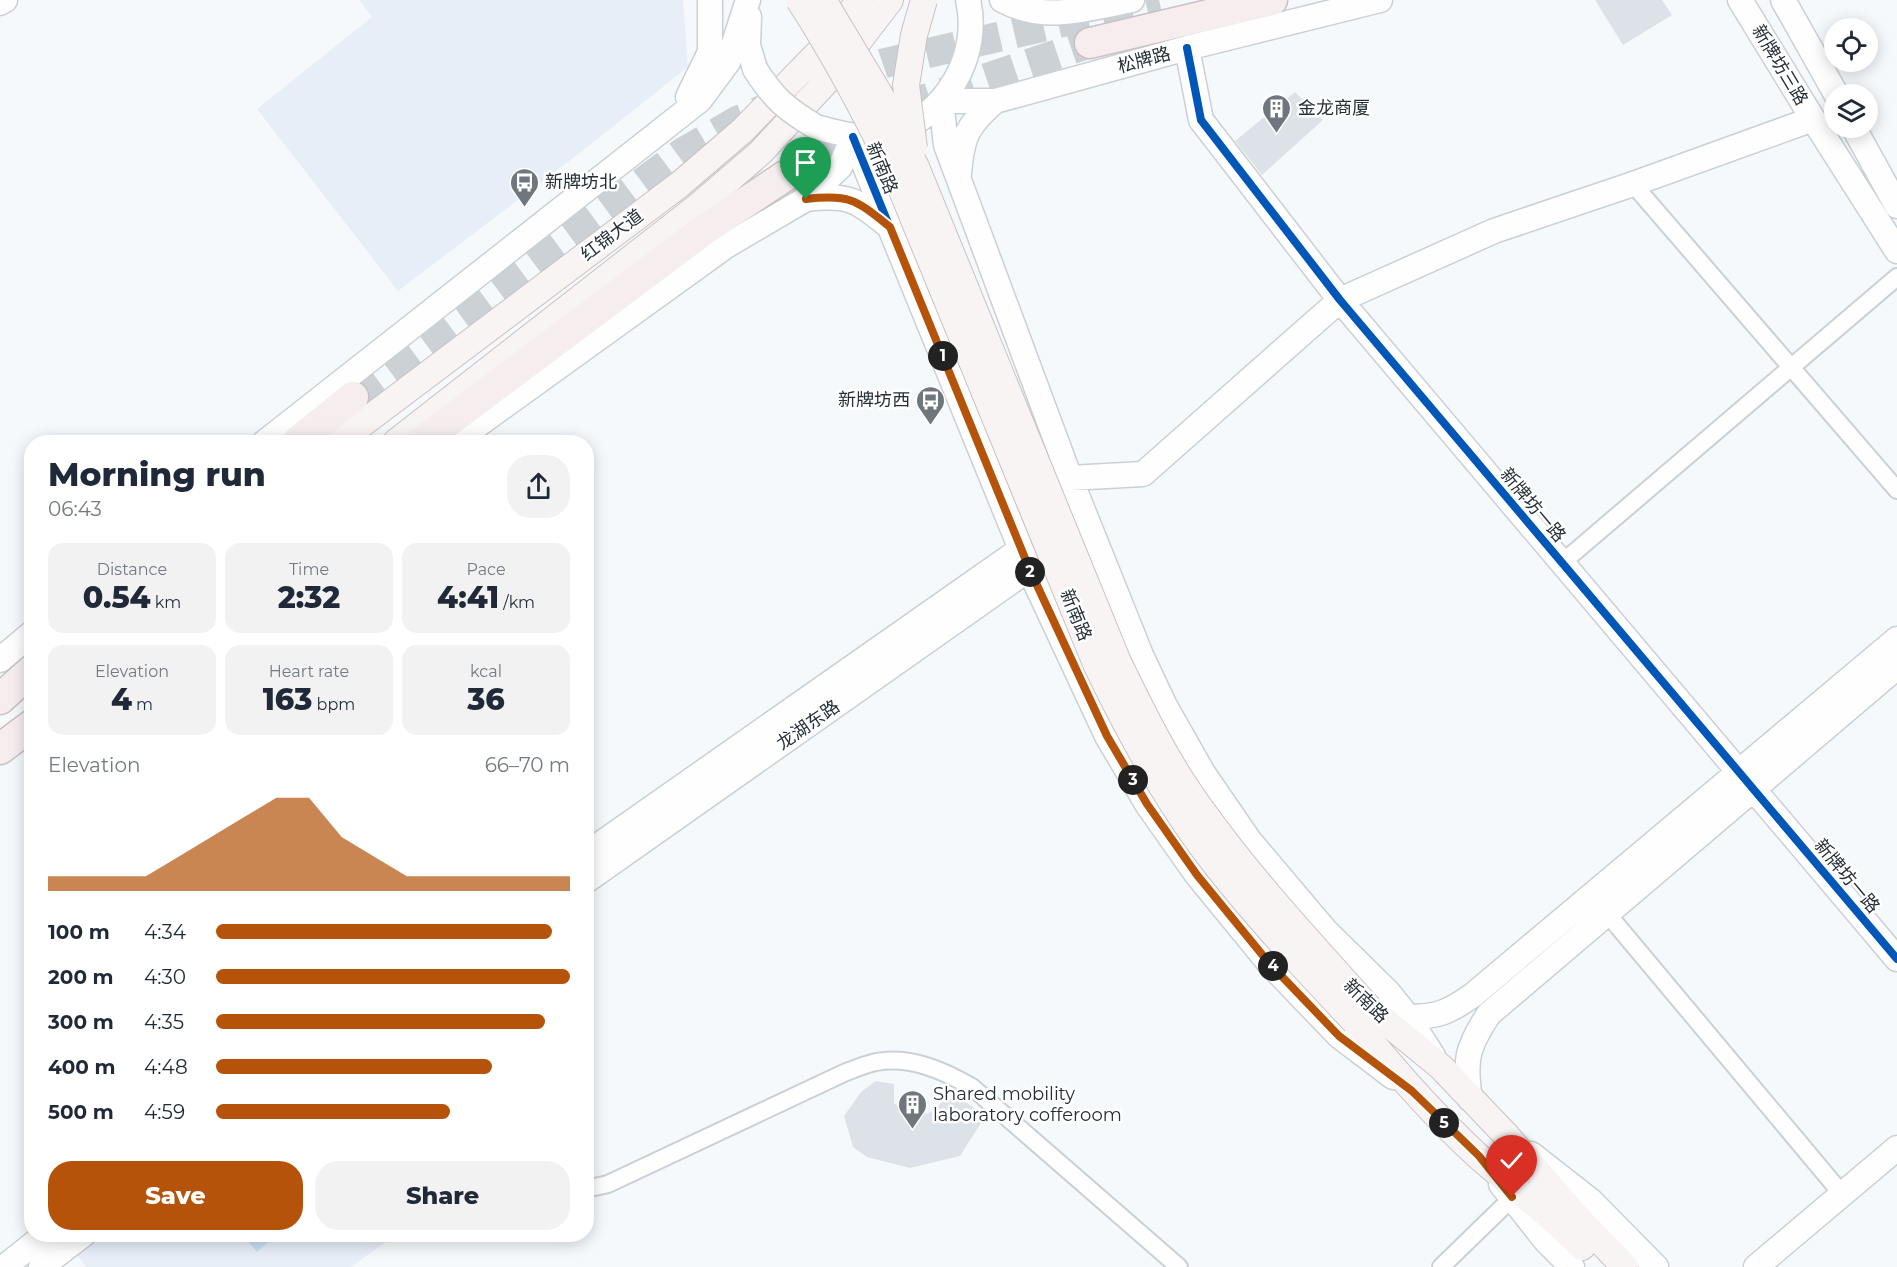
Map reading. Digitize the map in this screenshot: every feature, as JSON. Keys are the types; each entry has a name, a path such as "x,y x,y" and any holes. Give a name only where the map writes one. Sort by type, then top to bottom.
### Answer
{"highway":[{"name":"松牌路","path":"1090,43 1272,0"},
{"path":"430,435 704,230 785,176"},
{"path":"306,435 353,397"},
{"path":"0,699 24,677"},
{"path":"0,751 24,732"}],"main road":[{"path":"799,0 836,39"},
{"path":"823,0 836,39"},
{"name":"红锦大道","path":"347,435 678,185 742,131 820,51 860,0"},
{"name":"红锦大道","path":"405,435 697,207 761,152 835,72 890,0"},
{"path":"916,166 906,85 914,35 924,0"},
{"name":"新南路","path":"836,39 880,95 916,166 1118,662 1145,717 1183,782 1232,850 1303,935 1362,1015 1412,1091 1479,1156 1569,1222 1625,1267"},
{"name":"新南路","path":"836,39 862,106 897,176 1097,666 1126,725 1165,792 1215,864 1285,948 1362,1015 1441,1067 1506,1135 1601,1267"},
{"path":"0,699 24,681"}],"street":[{"path":"0,3 5,0"},
{"path":"656,136 691,94 710,52 710,0"},
{"path":"274,435 700,100 728,62 749,0"},
{"path":"749,0 748,45 755,69 767,88 788,110 816,127 853,137 892,133 916,122 941,101 960,73 969,43 971,10 968,0"},
{"path":"1002,0 1015,7 1040,13 1070,13 1132,0"},
{"name":"松牌路","path":"941,101 996,101 1187,48 1380,0"},
{"name":"新牌坊三路","path":"1740,0 1897,251"},
{"name":"新牌坊三路","path":"1784,0 1830,84"},
{"name":"新牌坊一路","path":"1187,48 1201,120 1340,300 1897,958"},
{"name":"新南路","path":"941,101 946,145 1070,478 1141,655 1165,706 1203,773 1249,840 1325,930 1388,992 1408,1017 1441,1067"},
{"path":"959,179 961,149 967,131 978,116 996,101"},
{"path":"1070,478 1143,474 1340,300 1494,231 1813,119"},
{"path":"464,435 726,246 806,199 840,167 853,137"},
{"name":"新南路","path":"853,137 1025,559 1107,736 1147,804 1197,875 1269,963 1339,1036 1412,1091"},
{"path":"1860,138 1897,206"},
{"path":"1633,184 1897,490"},
{"path":"806,199 832,196 850,199 890,227"},
{"path":"1563,562 1897,277"},
{"name":"龙湖东路","path":"594,849 1025,559"},
{"name":"龙湖东路","path":"594,875 1025,559"},
{"path":"1408,1017 1431,1017 1454,1008 1473,995 1592,895 1714,807 1897,639"},
{"path":"0,660 24,640"},
{"path":"1746,780 1897,668"},
{"path":"1470,1099 1467,1077 1468,1054 1476,1033 1489,1014 1607,914 1714,807 1713,758 1706,734"},
{"path":"0,751 24,740"},
{"path":"1714,807 1761,815 1785,825"},
{"path":"1592,895 1842,1194"},
{"path":"594,1187 608,1184 844,1073 876,1062 909,1061 941,1070 972,1087 1179,1267"},
{"name":"新南路","path":"1506,1135 1591,1201 1656,1267"},
{"path":"1756,1267 1897,1148"},
{"name":"新南路","path":"1479,1156 1546,1241 1572,1267"},
{"path":"1441,1267 1512,1197"},
{"path":"4,1267 36,1242"},
{"path":"41,1267 74,1242"}],"shaded area":[{"path":"359,0 683,0 688,67 581,152 398,291 257,109 372,17"},
{"path":"95,1242 385,1242 351,1267 86,1267 77,1254"},
{"path":"248,1242 268,1242 257,1252"}],"building":[{"path":"1595,0 1662,0 1672,15 1623,45"},
{"name":"金龙商厦","path":"1295,92 1323,120 1262,175 1235,141"},
{"name":"Shared mobility laboratory cofferoom","path":"876,1081 894,1084 894,1103 911,1116 929,1113 946,1099 958,1097 973,1107 981,1123 960,1156 910,1168 867,1157 853,1147 844,1116 861,1092"}],"tunnel":[{"path":"353,397 682,153 737,121 813,88 885,63 1159,0"},
{"path":"785,176 899,108 1090,43"}],"cycle path":[{"path":"1187,48 1201,120 1340,300 1897,959"},
{"path":"853,137 1029,569 1107,736 1147,804 1197,875 1269,963 1339,1036 1412,1091"}],"place":[{"name":"金龙商厦","path":"1277,134"},
{"name":"新牌坊北","path":"524,208"},
{"name":"新牌坊西","path":"931,426"},
{"name":"Shared mobility laboratory cofferoom","path":"912,1130"}],"route":[{"path":"806,199 832,196 850,199 890,227 1029,568 1107,736 1147,804 1197,875 1269,963 1339,1036 1412,1091 1479,1156 1512,1197"}]}
